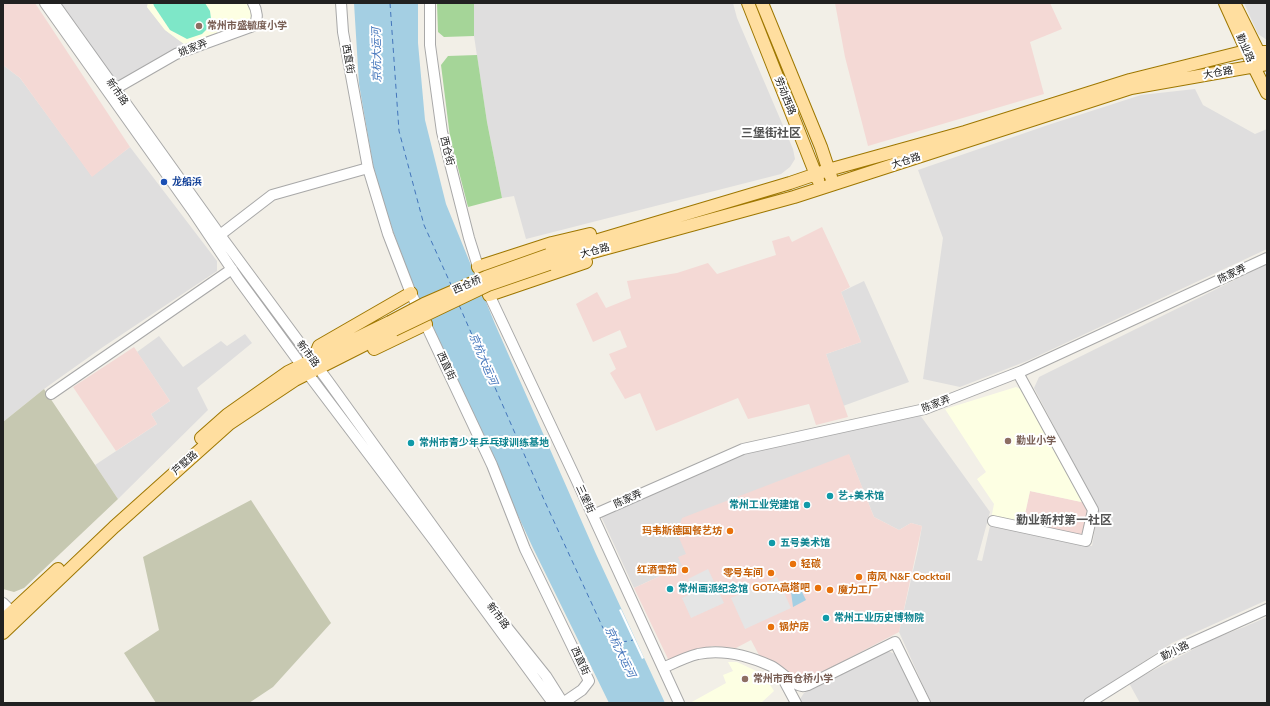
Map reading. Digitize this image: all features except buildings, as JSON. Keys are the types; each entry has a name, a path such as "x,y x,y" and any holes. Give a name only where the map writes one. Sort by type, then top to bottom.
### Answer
{"main road":[{"name":"劳动西路","path":"748,3 822,189"},
{"name":"劳动西路","path":"762,3 821,147 834,185"},
{"name":"勤业路","path":"1225,3 1257,51"},
{"name":"勤业路","path":"1234,3 1263,67 1267,93"},
{"name":"大仓路","path":"548,259 689,212 790,183 828,170 965,132 1130,80 1257,51"},
{"name":"大仓路","path":"548,259 696,225 822,189 1131,88 1263,67"},
{"path":"478,267 552,243 689,212"},
{"path":"489,295 696,225"},
{"name":"西仓桥","path":"392,326 424,304 486,277 548,259"},
{"path":"411,293 319,346 316,364 337,367 426,324"},
{"name":"芦墅路","path":"3,633 11,617 229,424 295,380 305,370 392,326"}],"street":[{"name":"新市路","path":"45,3 192,210 232,270 553,703"},
{"name":"新市路","path":"54,3 220,235 316,364 494,611 546,676 563,703"},
{"name":"姚家弄","path":"115,89 176,54 253,26 257,19 255,6 253,3"},
{"name":"西直街","path":"341,3 343,32 368,168 388,234 411,293 492,465 525,548 590,681 582,690 563,703"},
{"name":"西仓街","path":"430,3 430,45 442,132 469,238 489,295"},
{"path":"220,235 272,195 368,168"},
{"name":"陈家弄","path":"593,515 743,449 925,409 1018,373 1267,258"},
{"path":"51,394 232,270"},
{"name":"三堡街","path":"489,295 680,703"},
{"path":"993,521 1086,540 1093,510 1018,373"},
{"path":"3,603 11,617"},
{"name":"勤小路","path":"1089,703 1167,654 1267,609"},
{"path":"663,668 698,654 716,652 747,657 772,666 795,684 802,687 895,642 925,703"},
{"path":"779,671 796,703"}],"shaded area":[{"path":"3,3 35,3 130,147 92,177 20,78 3,65"},
{"path":"59,3 148,3 147,7 165,30 184,44 117,84"},
{"name":"常州市盛毓度小学","path":"148,3 252,3 253,16 247,22 184,44 165,30 147,7"},
{"path":"474,3 733,3 737,18 793,149 795,159 790,167 781,174 526,239 514,196 502,198 487,122 474,36"},
{"path":"835,3 1050,3 1062,29 1030,42 1044,94 868,146 845,57"},
{"path":"1244,3 1267,3 1267,40 1258,34"},
{"path":"3,65 20,78 92,176 130,147 217,261 217,271 103,347 44,389 3,422"},
{"path":"1195,89 1203,105 1255,134 1267,129 1267,249 1027,361 960,387 923,379 943,238 918,170 1048,125 1141,95"},
{"path":"822,227 850,287 841,292 861,342 826,354 848,417 816,425 809,404 748,419 738,398 656,431 640,393 625,399 610,373 616,369 609,354 627,347 620,330 593,342 576,304 597,292 606,308 631,298 627,281 677,273 708,263 717,274 776,255 772,241 789,236 792,242"},
{"path":"1267,264 1267,600 1172,643 1091,696 1102,703 931,703 899,632 922,526 911,523 899,530 874,517 849,455 686,554 682,566 634,588 600,514 743,451 920,415 990,512 977,560 982,561 990,526 1092,546 1098,510 1034,388 1039,377"},
{"path":"864,281 909,382 843,406 826,354 861,342 841,292"},
{"path":"245,334 252,343 197,388 208,410 118,499 95,465 157,424 151,414 170,401 137,352 159,336 183,367 221,341 227,346"},
{"path":"134,347 170,401 151,414 157,424 116,451 73,387"},
{"name":"勤业小学","path":"1016,387 1023,390 1086,503 1030,491 1023,523 991,519 994,504 977,479 986,472 945,409"},
{"path":"44,389 118,499 24,588 14,592 3,589 3,422"},
{"path":"849,454 874,517 899,530 911,523 922,526 899,632 801,683 761,659 751,640 736,648 712,646 669,661 634,588 682,566 678,557 686,554 677,533 682,518"},
{"path":"1030,491 1086,503 1088,509 1083,536 1023,523"},
{"path":"251,500 331,623 273,687 249,703 156,703 124,653 159,630 143,557"},
{"path":"708,569 724,603 691,618 682,598 694,592 688,579"},
{"path":"777,577 791,608 745,629 731,598"},
{"path":"1267,617 1267,703 1140,703 1129,683 1213,639"},
{"path":"885,650 898,655 920,703 798,702 804,693"},
{"name":"常州市西仓桥小学","path":"728,662 737,662 763,674 774,691 761,703 690,703 726,683 723,675 733,671"}],"green space":[{"path":"153,3 205,3 210,11 211,19 207,29 202,34 187,39 170,30"},
{"path":"437,3 474,3 474,36 444,37 438,32"},
{"path":"477,55 487,122 502,198 468,207 450,137 441,65 448,56"}],"water":[{"name":"京杭大运河","path":"354,3 418,3 418,43 425,120 446,204 495,324 596,554 665,703 609,703 533,548 415,293 385,208 373,165 359,84"},
{"path":"807,585 808,588 802,592 806,600 793,607 791,592"}],"pier":[{"path":"621,609 644,658 642,659 619,610"}],"ferry route":[{"path":"390,3 399,131 424,225 452,287"},
{"path":"459,305 545,502 603,628 609,636 616,640 623,642 633,640"}],"place":[{"name":"常州市盛毓度小学","path":"199,26"},
{"name":"龙船浜","path":"164,182"},
{"name":"勤业小学","path":"1008,441"},
{"name":"常州市青少年乒乓球训练基地","path":"411,443"},
{"name":"艺+美术馆","path":"830,496"},
{"name":"常州工业党建馆","path":"807,505"},
{"name":"玛韦斯德国餐艺坊","path":"730,531"},
{"name":"五号美术馆","path":"772,543"},
{"name":"轻碳","path":"793,564"},
{"name":"红酒雪茄","path":"685,570"},
{"name":"零号车间","path":"771,573"},
{"name":"南风 N&F Cocktail","path":"859,577"},
{"name":"GOTA高塔吧","path":"818,588"},
{"name":"常州画派纪念馆","path":"670,589"},
{"name":"魔力工厂","path":"830,590"},
{"name":"常州工业历史博物院","path":"826,618"},
{"name":"锅炉房","path":"771,627"},
{"name":"常州市西仓桥小学","path":"745,679"}],"district":[{"name":"三堡街社区","path":"771,133"},
{"name":"勤业新村第一社区","path":"1064,520"}]}
